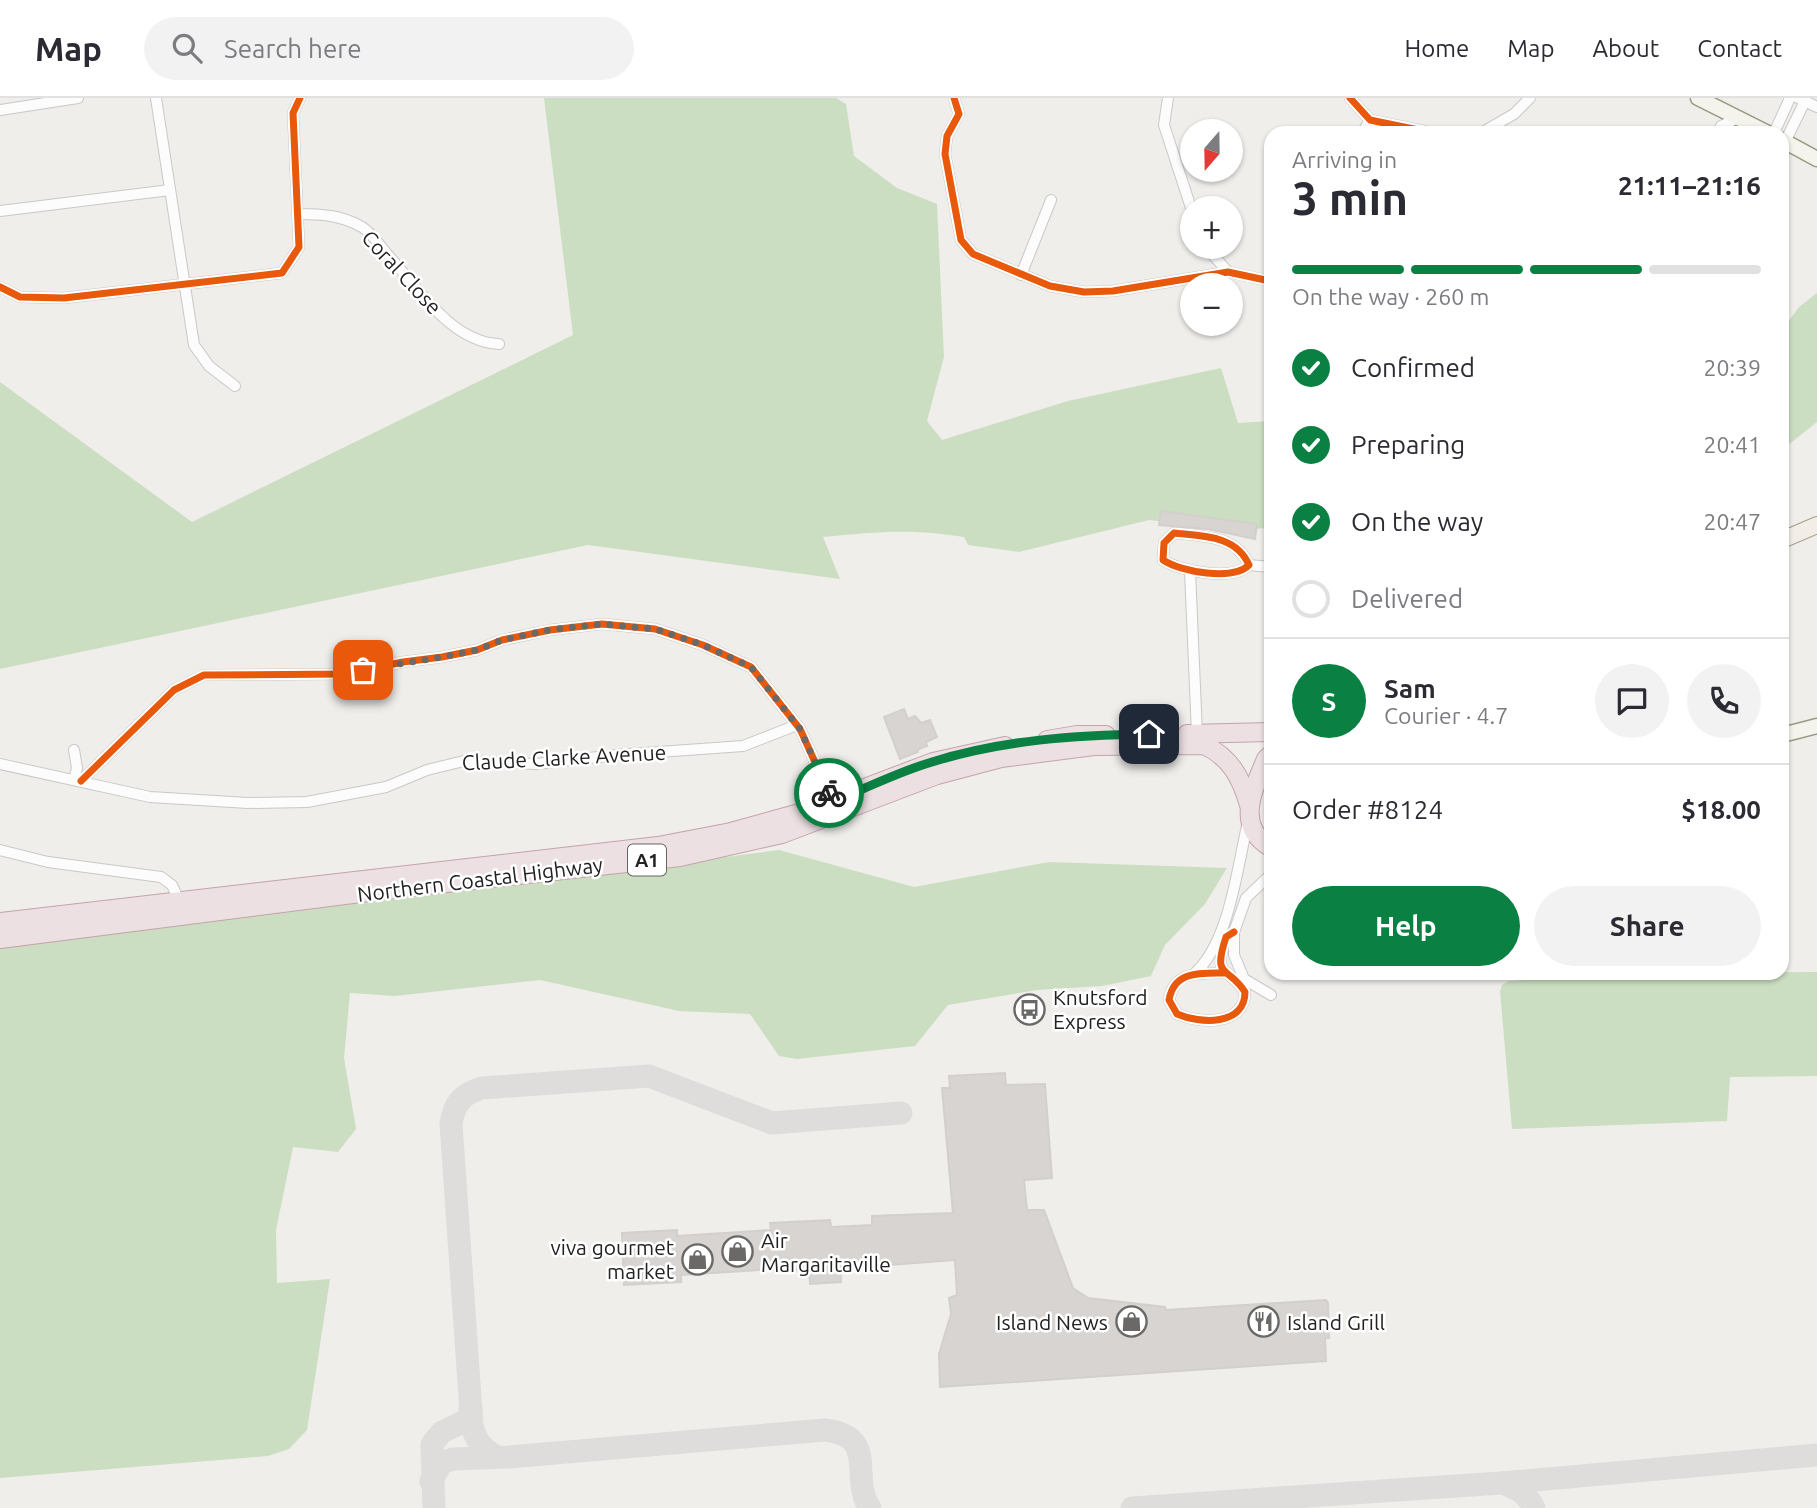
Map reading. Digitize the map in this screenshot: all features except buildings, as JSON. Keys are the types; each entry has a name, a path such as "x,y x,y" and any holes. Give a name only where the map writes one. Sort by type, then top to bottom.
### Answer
{"highway":[{"name":"Northern Coastal Highway","path":"0,939 183,909 658,846 731,832 833,802 900,773 965,753 1077,735 1264,732"},
{"name":"Northern Coastal Highway","path":"0,922 376,891 680,857 782,834 937,775 1001,758 1048,750 1094,746 1204,745 1219,752 1231,764 1250,808"},
{"path":"1250,808 1264,765"},
{"name":"A1","path":"1250,808 1252,829 1258,840 1264,844"}],"main road":[{"path":"1789,537 1817,525"}],"street":[{"path":"0,110 51,100 78,98"},
{"path":"156,98 194,345 209,366 235,386"},
{"path":"0,287 20,297 64,298 282,273 299,247 293,113 300,98"},
{"path":"954,98 959,114 947,136 945,154 961,240 973,254 1021,275 1067,290 1098,292 1228,272 1264,280"},
{"path":"1168,98 1164,125 1187,196"},
{"path":"1350,98 1370,120 1399,126"},
{"path":"1493,126 1514,114 1530,98"},
{"path":"1698,98 1755,126"},
{"path":"1783,126 1790,98"},
{"path":"1787,126 1802,100 1817,107"},
{"path":"1721,126 1739,117"},
{"path":"1366,126 1370,120"},
{"path":"1789,143 1817,159"},
{"path":"0,211 170,190"},
{"path":"1021,275 1051,200"},
{"name":"Coral Close","path":"298,214 329,214 364,228 438,311 468,337 484,343 499,344"},
{"path":"1217,259 1228,272"},
{"path":"1174,533 1227,540 1244,552 1249,565 1243,571 1228,573 1174,567 1163,561 1164,543 1174,533"},
{"path":"1249,565 1264,566"},
{"path":"1190,570 1196,734"},
{"path":"78,780 174,690 204,675 344,674 477,650 502,640 550,630 601,624 655,629 703,645 751,667 797,725 833,802"},
{"name":"Claude Clarke Avenue","path":"0,764 150,797 248,803 307,802 386,787 426,770 464,761 536,764 616,755 743,747 797,725"},
{"path":"1789,733 1817,726"},
{"path":"74,750 78,780"},
{"path":"1234,932 1226,937 1220,964 1224,972 1242,987 1245,1002 1235,1015 1206,1021 1177,1014 1169,1000 1170,992 1179,980 1195,973 1209,961 1227,911 1250,808"},
{"path":"0,850 48,862 161,877 172,885 183,909"},
{"path":"1264,881 1246,898 1234,932 1234,955 1244,979 1271,995"},
{"path":"1195,973 1224,972"}],"green space":[{"path":"544,98 836,98 846,104 854,156 897,188 937,204 944,357 927,421 942,440 1068,401 1221,368 1238,423 1264,421 1264,528 1234,530 1149,520 1019,552 968,545 964,537 927,533 876,532 823,537 840,579 588,545 0,669 0,382 192,522 573,335"},
{"path":"1817,293 1817,422 1789,444 1789,321 1799,307"},
{"path":"779,850 914,887 1049,862 1227,868 1205,904 1165,945 1151,976 1102,986 1037,990 948,1005 915,1046 797,1059 779,1056 750,1014 679,1011 540,980 395,996 350,993 344,1058 356,1129 338,1152 293,1147 276,1230 277,1283 330,1279 307,1430 289,1449 268,1456 0,1478 0,944 548,880"},
{"path":"1789,972 1817,972 1817,1076 1730,1077 1727,1121 1512,1129 1500,991 1502,985 1509,981 1789,980"}],"taxiway":[{"path":"495,1456 480,1444 472,1426 451,1124 454,1110 464,1096 482,1088 649,1076 772,1123 901,1113"},
{"path":"434,1508 432,1444 442,1432 467,1420 471,1409"},
{"path":"431,1481 442,1463 453,1459 508,1457 825,1430 842,1434 852,1441 858,1450 864,1497 870,1508"},
{"path":"1132,1508 1501,1483 1817,1455"},
{"path":"1501,1483 1521,1492 1534,1508"}],"cycle path":[{"path":"0,287 20,297 64,298 282,273 299,247 293,113 300,98"},
{"path":"954,98 959,114 947,136 945,154 961,240 973,254 1050,286 1084,292 1113,291 1228,272 1264,280"},
{"path":"1350,98 1370,120 1399,126"},
{"path":"1174,533 1227,542 1243,555 1249,565 1241,570 1220,574 1194,571 1171,564 1163,560 1164,543 1174,533"},
{"path":"81,781 174,690 204,675 344,674 477,650 502,640 550,630 602,624 655,629 703,645 751,667 800,729 833,802"},
{"path":"1224,973 1197,974 1176,984 1169,1000 1177,1014 1197,1020 1220,1020 1238,1011 1245,992 1221,966 1226,937 1234,932"}],"way so far":[{"path":"363,670 477,650 502,640 550,630 601,624 655,629 703,645 751,667 800,729 829,793"}],"place":[{"name":"Knutsford Express","path":"1030,1009"},
{"name":"Air Margaritaville","path":"738,1252"},
{"name":"viva gourmet market","path":"697,1259"},
{"name":"Island News","path":"1131,1322"},
{"name":"Island Grill","path":"1264,1322"}],"route":[{"path":"829,793 833,802 900,773 965,753 1077,735 1149,734"}]}
